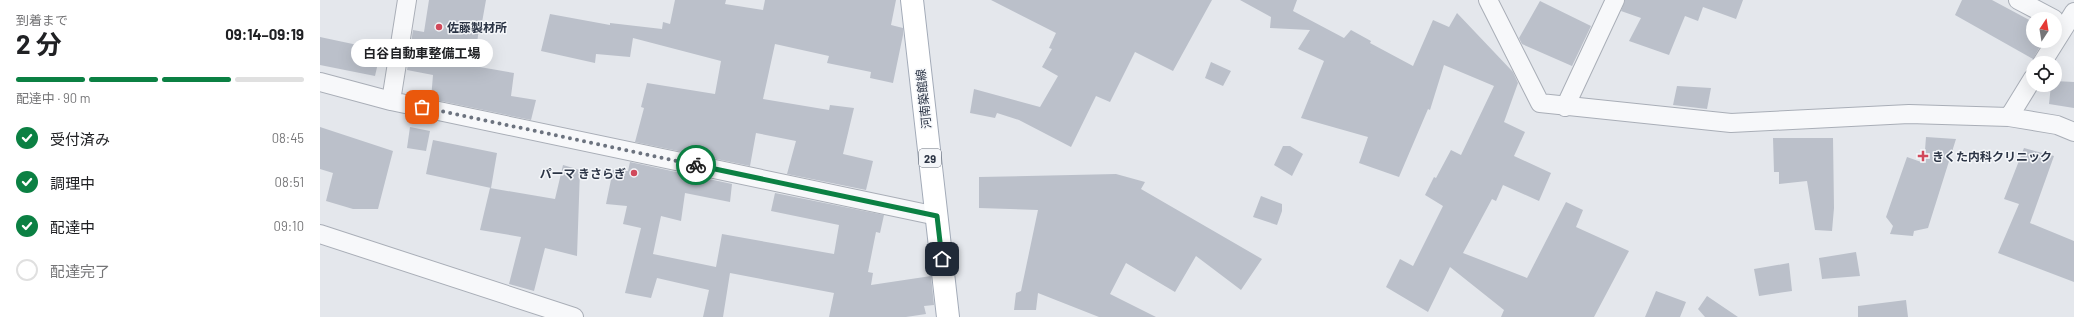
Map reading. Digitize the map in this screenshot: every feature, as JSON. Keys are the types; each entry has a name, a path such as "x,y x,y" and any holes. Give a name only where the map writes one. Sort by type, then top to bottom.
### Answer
{"main road":[{"name":"河南築館線","path":"912,0 948,317"}],"street":[{"path":"391,100 407,0"},
{"path":"1488,0 1540,103 1731,123 1909,114 2009,117 2057,125 2074,132"},
{"path":"1565,106 1615,0"},
{"path":"2018,0 2046,12"},
{"path":"320,82 391,100 937,216"},
{"path":"2009,117 2026,89"},
{"path":"320,234 574,317"}],"building":[{"path":"429,0 486,0 481,28 479,28 474,66 514,73 511,96 536,100 531,120 431,99 433,75 407,70 413,30 424,32"},
{"path":"675,0 726,0 725,4 763,10 765,0 896,0 891,25 903,28 903,35 893,83 870,78 871,72 827,63 829,56 775,44 763,99 829,110 830,105 854,108 843,154 873,161 866,190 787,174 796,141 756,133 750,166 635,142 644,108 641,107 647,83 715,94 721,61 633,38 630,57 596,54 595,63 541,51 550,14 610,25 610,23 662,29 663,22 670,24"},
{"path":"991,0 1212,0 1173,71 1135,52 1110,102 1096,96 1071,147 1019,120 997,113 995,118 970,113 974,89 1040,107 1058,76 1042,67 1052,49 1049,48 1056,33"},
{"path":"1240,0 1297,0 1293,11 1344,38 1351,30 1371,41 1370,43 1413,66 1433,20 1449,27 1457,13 1513,72 1518,83 1504,122 1525,132 1514,156 1551,173 1539,201 1503,185 1496,201 1492,199 1463,253 1527,278 1566,202 1583,210 1576,227 1629,251 1594,317 1501,317 1504,310 1450,267 1428,312 1386,287 1400,259 1413,266 1443,206 1425,195 1434,177 1436,178 1451,150 1461,155 1494,86 1444,65 1430,110 1428,109 1399,177 1359,163 1368,137 1301,118 1324,61 1298,49 1310,30 1270,28 1271,17"},
{"path":"1625,0 1743,0 1736,19 1703,7 1698,21 1685,16 1669,55 1629,41 1641,18 1621,11"},
{"path":"1962,0 1992,0 2026,18 2026,48 2039,48 2035,56 2028,56 1955,15"},
{"path":"1540,1 1591,26 1572,66 1522,44 1519,38"},
{"path":"320,37 381,50 375,76 320,65"},
{"path":"1211,62 1231,71 1223,86 1205,78"},
{"path":"2062,81 2074,82 2074,108 2049,104 2050,92 2062,92"},
{"path":"1677,86 1711,88 1707,109 1673,105"},
{"path":"320,127 393,151 378,209 353,209 326,201 333,173 320,169"},
{"path":"410,127 430,131 426,151 407,148"},
{"path":"1926,137 1956,139 1928,228 1914,231 1913,236 1890,234 1893,226 1886,217 1907,157 1924,163"},
{"path":"1773,138 1833,138 1834,208 1832,231 1815,230 1807,181 1779,184 1779,172 1774,172"},
{"path":"433,140 497,153 491,188 426,174"},
{"path":"1283,146 1290,146 1303,154 1292,176 1274,165"},
{"path":"2024,148 2054,156 2030,223 2074,241 2074,282 1998,253 2019,204 2004,199"},
{"path":"630,162 732,184 730,202 685,193 681,221 661,216 653,254 716,267 722,234 834,254 839,225 771,211 775,193 884,215 880,233 876,232 868,272 873,273 871,285 931,276 934,305 924,306 926,314 906,317 829,317 834,293 730,273 723,317 703,317 709,290 657,278 651,298 625,293 641,228 623,224 627,206 606,204 613,170 628,171"},
{"path":"563,165 580,170 577,256 545,248 534,291 509,284 521,237 480,230 490,188 555,199"},
{"path":"1116,174 1145,182 1141,189 1262,259 1241,290 1196,256 1175,292 1126,263 1110,294 1156,317 1099,317 1038,293 1036,310 1014,310 1016,293 1021,291 1038,210 979,208 979,177"},
{"path":"1261,196 1282,204 1282,211 1277,225 1253,217"},
{"path":"1856,252 1860,276 1822,279 1819,258"},
{"path":"1789,263 1792,291 1759,296 1754,269"},
{"path":"1656,291 1686,302 1680,317 1645,317"},
{"path":"1707,296 1738,317 1705,317 1698,309"},
{"path":"1906,300 1908,317 1858,317 1858,306"}],"way so far":[{"path":"422,107 696,165"}],"place":[{"name":"佐藤製材所","path":"439,27"},
{"name":"白谷自動車整備工場","path":"422,107"},
{"name":"きくた内科クリニック","path":"1923,156"},
{"name":"パーマ きさらぎ","path":"634,173"}],"route":[{"path":"696,165 937,216 942,259"}]}
